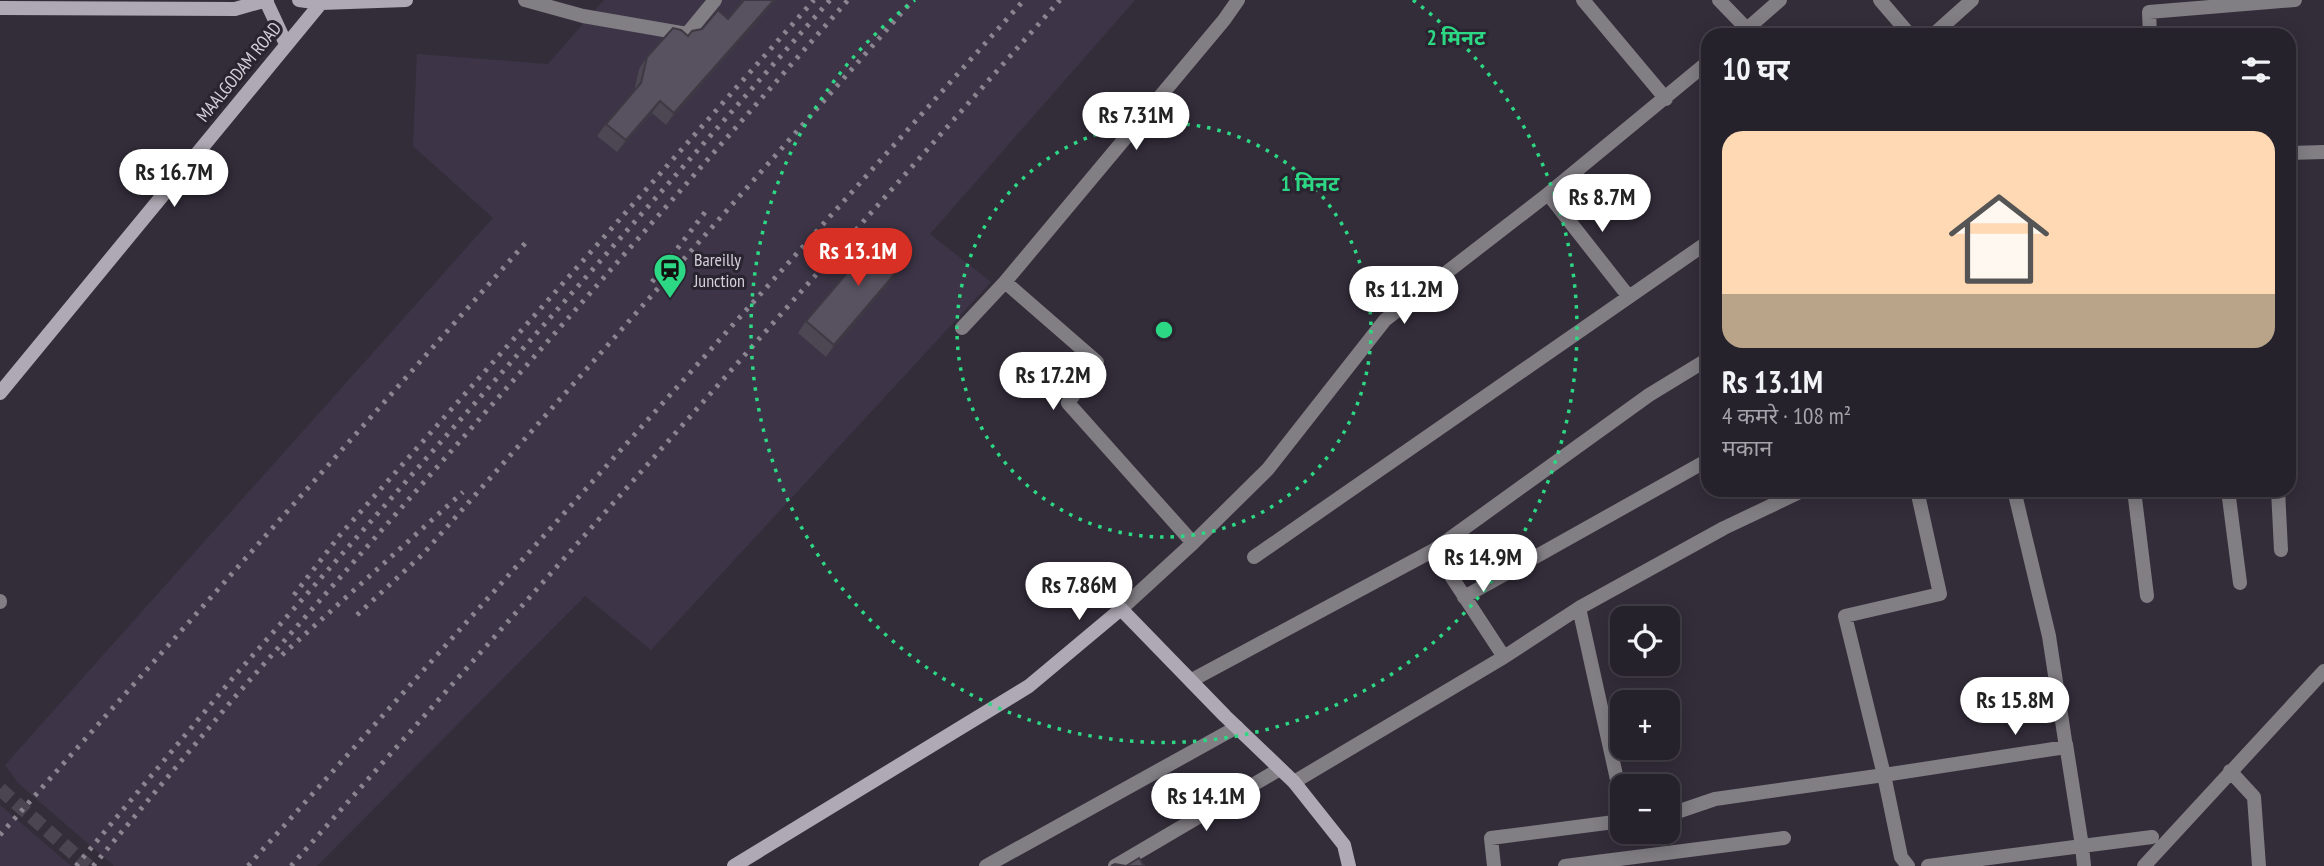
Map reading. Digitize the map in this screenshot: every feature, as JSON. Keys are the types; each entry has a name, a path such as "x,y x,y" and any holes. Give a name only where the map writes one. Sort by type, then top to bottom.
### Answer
{"street":[{"path":"0,8 235,9 267,0 286,44"},
{"path":"299,0 406,0"},
{"path":"525,0 583,16 687,34 715,0"},
{"path":"962,328 1005,282 1238,0"},
{"path":"1583,0 1666,99"},
{"path":"1719,0 1740,28"},
{"path":"1748,28 1780,0"},
{"path":"1880,0 1904,28"},
{"path":"1941,28 1972,0"},
{"path":"2150,28 2149,12 2295,0"},
{"name":"MAALGODAM ROAD","path":"0,393 321,2"},
{"path":"734,866 1029,686 1121,610 1268,469 1385,320 1548,194 1701,68"},
{"path":"2296,153 2324,152"},
{"path":"1548,194 1629,297"},
{"path":"1254,556 1701,247"},
{"path":"1005,282 1097,362 1068,403 1193,543"},
{"path":"1192,680 1434,550 1649,395 1701,363"},
{"path":"1464,597 1701,464"},
{"path":"1294,782 1504,657 1579,608 1724,528 1789,497"},
{"path":"1908,866 1901,857 1845,616 1940,594 1919,497"},
{"path":"2016,497 2049,636 2084,866"},
{"path":"2135,497 2147,596"},
{"path":"2229,497 2240,583"},
{"path":"2278,497 2281,550"},
{"path":"1434,550 1504,657"},
{"path":"1579,608 1616,774"},
{"path":"1121,610 1294,782 1344,845 1349,866"},
{"path":"2144,866 2324,671"},
{"path":"986,866 1237,727"},
{"path":"1680,811 1715,799 2066,747 2066,744"},
{"path":"1115,866 1280,769"},
{"path":"2230,771 2254,797 2259,866"},
{"path":"1494,866 1491,838 1610,823"},
{"path":"1928,866 2151,837"},
{"path":"1565,866 1784,838"}],"shaded area":[{"path":"604,0 1135,0 930,234 991,282 651,650 585,596 317,866 114,866 18,783 5,765 493,218 413,146 417,54 548,64"},
{"path":"0,805 71,866 0,866"}],"building":[{"path":"744,0 774,0 674,113 660,101 626,140 606,124 641,83 647,57 673,28 688,36 692,31 702,29 718,10 728,19"},
{"path":"883,231 911,255 834,345 806,321"},
{"path":"1139,858 1144,866 1126,866"}],"tunnel":[{"path":"0,789 88,866"}],"railway":[{"path":"294,595 340,535 814,0"},
{"path":"76,866 232,679 830,0"},
{"path":"93,866 234,698 848,0"},
{"path":"357,615 423,554 913,0"},
{"path":"248,866 1024,0"},
{"path":"291,866 1060,0"},
{"path":"652,282 709,207"},
{"path":"0,835 529,239"},
{"path":"282,655 463,492"}],"place":[{"name":"Bareilly Junction","path":"670,300"}]}
